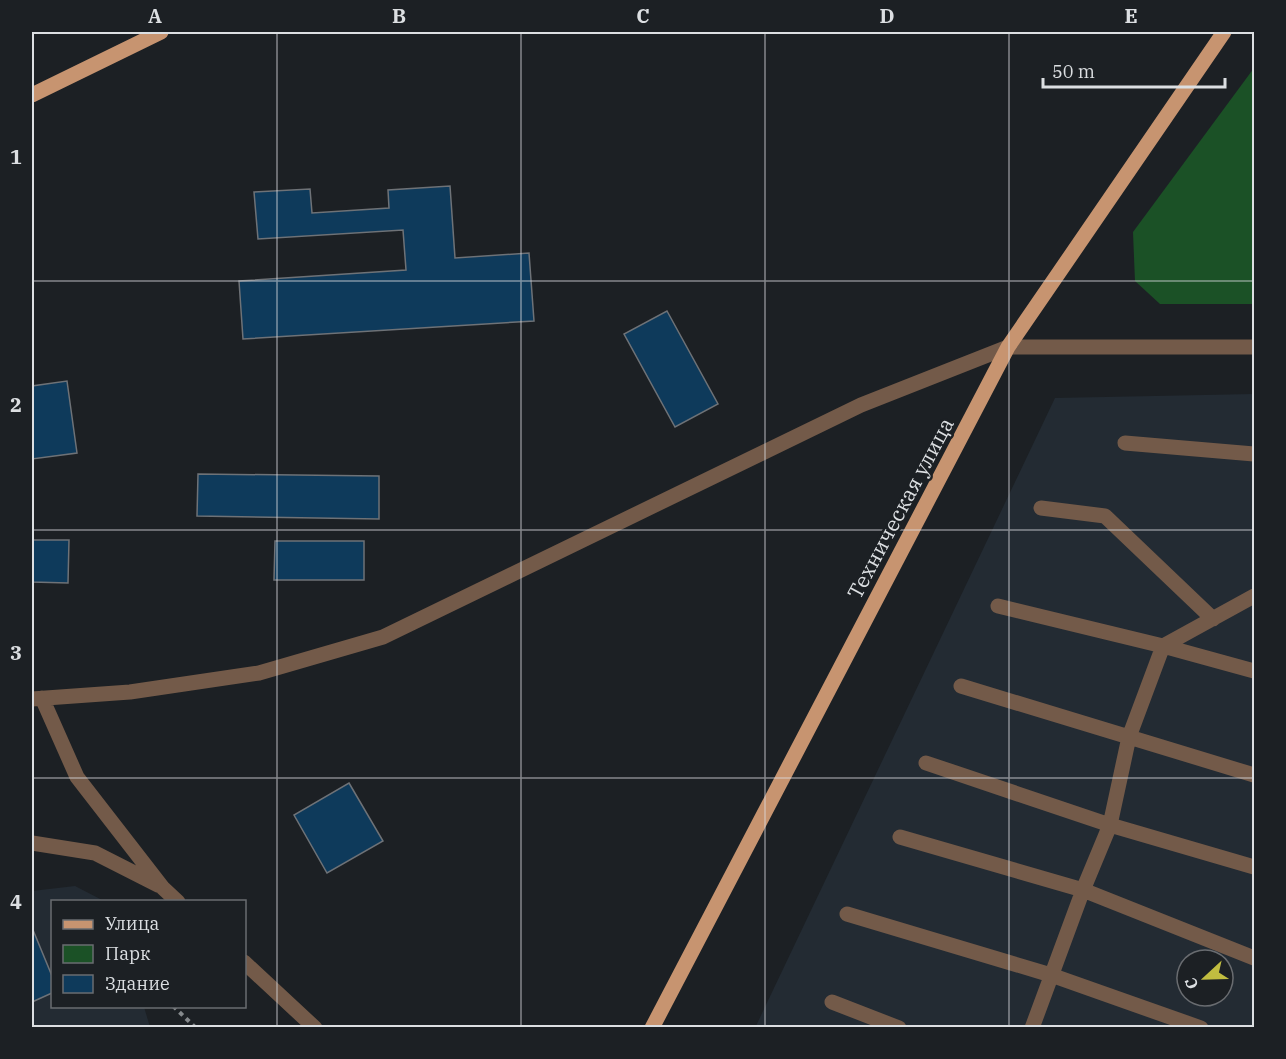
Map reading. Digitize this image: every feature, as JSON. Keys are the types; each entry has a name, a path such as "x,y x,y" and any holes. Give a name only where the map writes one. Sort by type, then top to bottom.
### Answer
{"main road":[{"path":"32,94 161,32"},
{"name":"Техническая улица","path":"652,1028 1008,347 1224,32"}],"street":[{"path":"176,900 163,888 77,777 37,698 130,692 259,674 383,637 861,405 1008,347 1254,347"},
{"path":"1125,443 1254,454"},
{"path":"1041,508 1105,516 1213,619"},
{"path":"1032,1028 1110,825 1129,737 1163,646 1254,596"},
{"path":"998,606 1163,646 1254,671"},
{"path":"961,686 1254,775"},
{"path":"926,764 1110,825 1254,867"},
{"path":"900,837 1083,891 1254,958"},
{"path":"32,843 94,853 163,888"},
{"path":"847,914 1051,975 1201,1028"},
{"path":"246,964 315,1028"},
{"path":"832,1002 899,1028"}],"path":[{"path":"176,1008 196,1028"}],"shaded area":[{"path":"1254,394 1254,1027 755,1028 1055,398"},
{"path":"75,886 102,900 51,900 51,1008 144,1008 150,1027 32,1027 32,891"}],"green space":[{"path":"1254,68 1254,304 1160,304 1135,281 1133,232"}],"building":[{"path":"450,186 455,258 529,253 534,321 243,339 239,281 406,270 403,230 258,239 254,192 310,189 312,213 389,208 388,190"},
{"path":"667,311 718,404 675,427 624,334"},
{"path":"67,381 77,453 32,459 32,386"},
{"path":"198,474 379,476 379,519 197,516"},
{"path":"32,540 69,540 68,583 32,582"},
{"path":"275,541 364,541 364,580 274,580"},
{"path":"349,783 383,841 327,873 294,815"},
{"path":"33,930 51,974 51,993 32,1002"}]}
